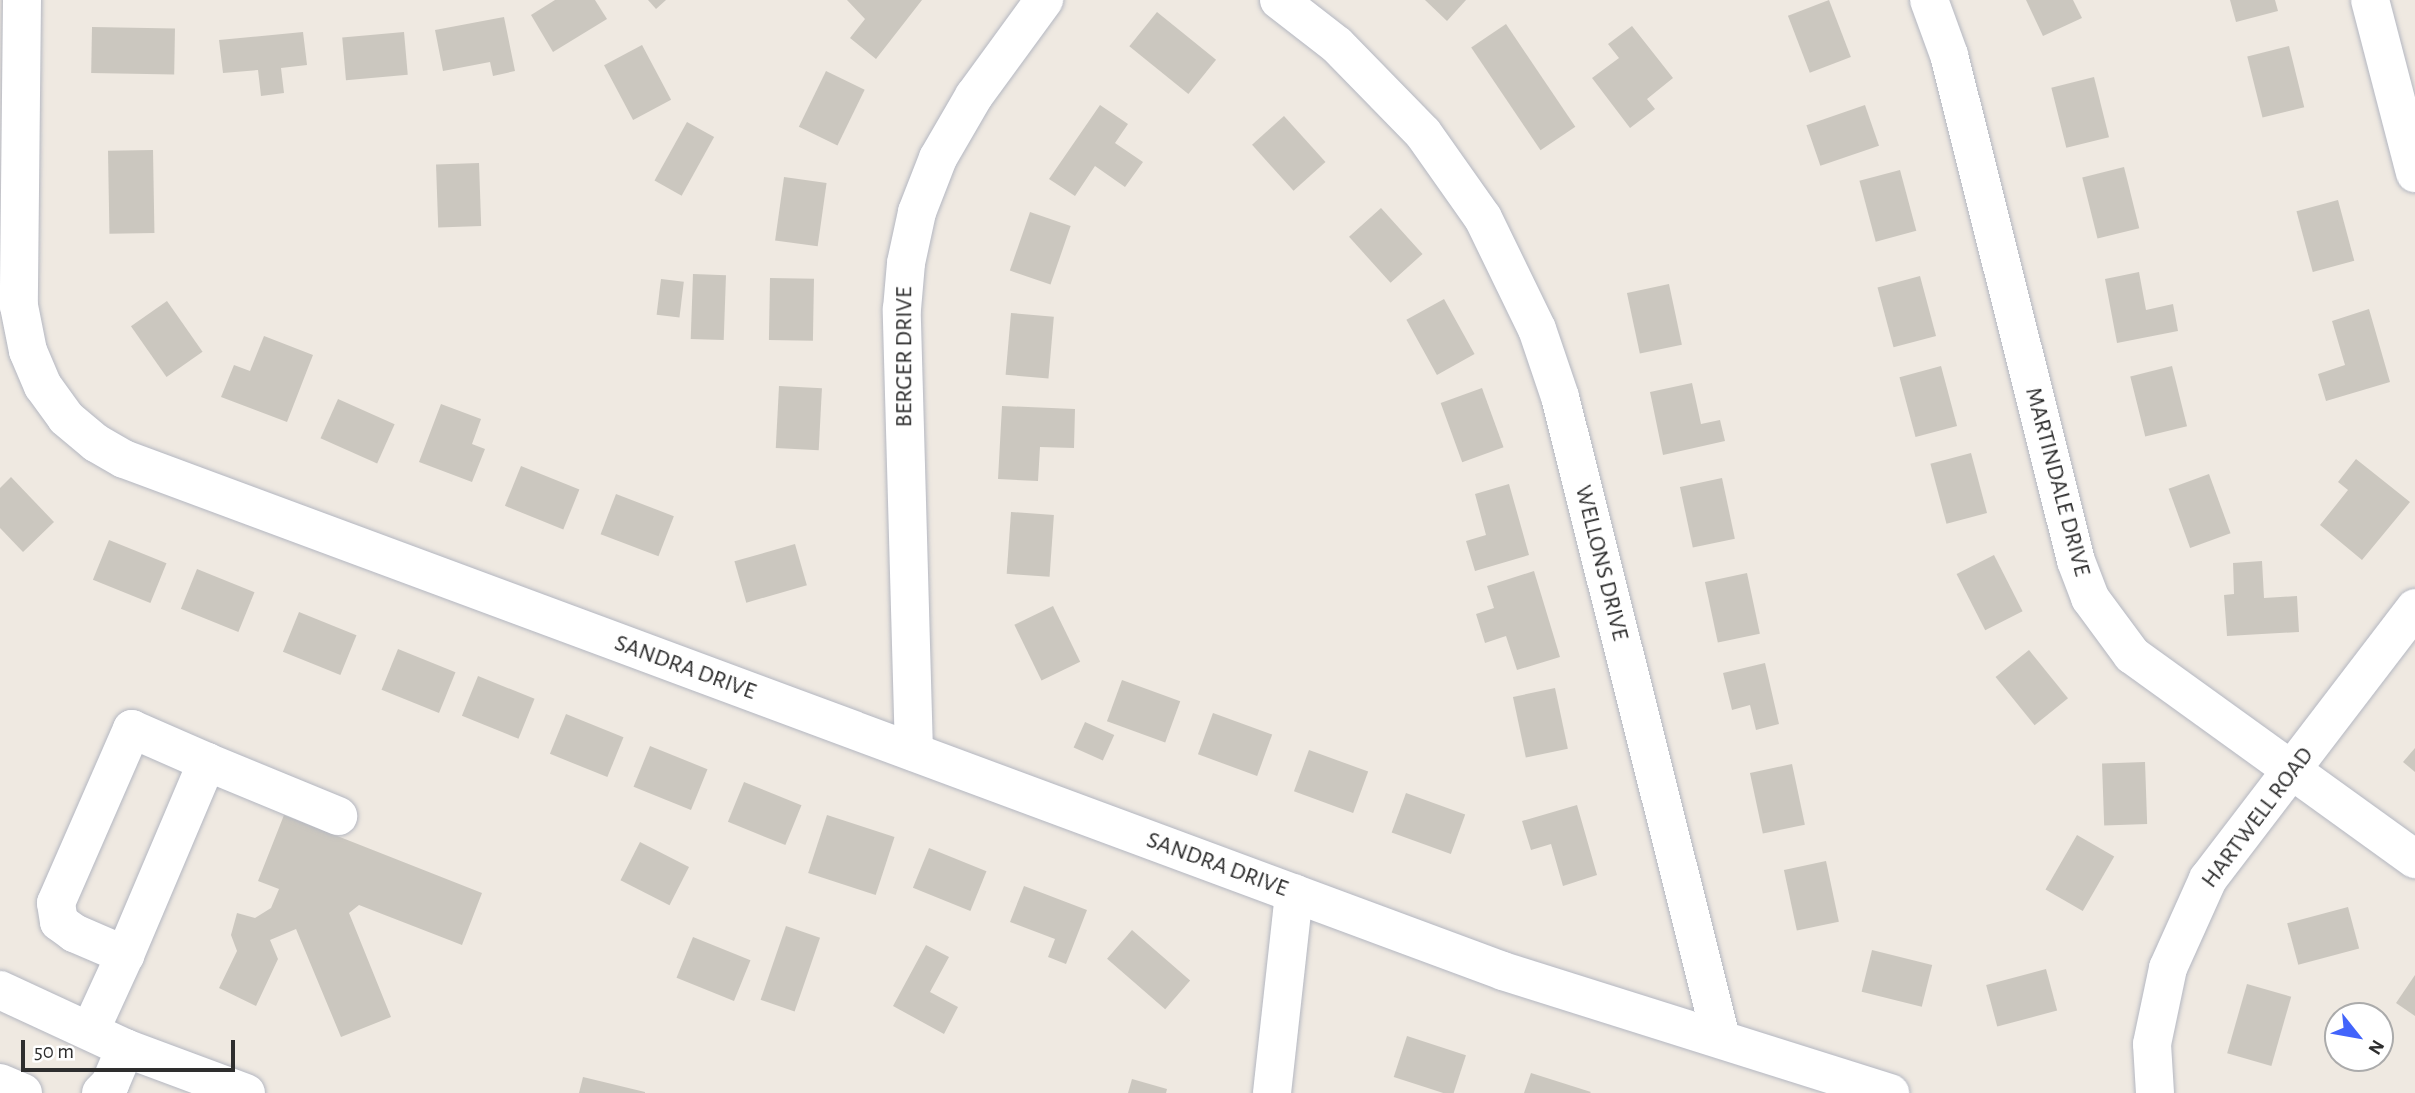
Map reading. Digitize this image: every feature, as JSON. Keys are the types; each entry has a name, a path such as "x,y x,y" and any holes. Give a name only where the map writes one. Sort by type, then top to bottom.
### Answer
{"street":[{"name":"SANDRA DRIVE","path":"22,0 9,215 16,281 28,351 43,386 66,418 96,443 124,459 1503,971 1721,1038"},
{"name":"BERGER DRIVE","path":"914,752 902,309 906,263 917,212 938,158 974,96 1044,0"},
{"name":"WELLONS DRIVE","path":"1279,0 1337,45 1423,133 1483,218 1537,329 1560,397 1721,1038"},
{"name":"MARTINDALE DRIVE","path":"1929,0 1949,55 2076,561 2090,598 2132,655 2415,859"},
{"path":"2370,0 2415,173"},
{"name":"HARTWELL ROAD","path":"2155,1093 2155,1018 2184,925 2221,861 2293,773 2415,608"},
{"path":"125,955 74,933 59,922 56,903 132,729 338,816"},
{"path":"90,1031 207,762"},
{"path":"1272,1093 1294,893"},
{"path":"0,990 125,1048 246,1093"},
{"path":"1721,1038 1890,1093"},
{"path":"101,1093 110,1084 125,1048"},
{"path":"0,1083 23,1093"}],"building":[{"path":"555,0 595,0 607,19 553,52 531,15"},
{"path":"648,0 666,0 656,9"},
{"path":"847,0 922,0 876,59 850,38 865,19"},
{"path":"1425,0 1466,0 1447,21"},
{"path":"1829,0 1851,57 1810,73 1788,16"},
{"path":"2026,0 2073,0 2082,18 2043,36"},
{"path":"2230,0 2275,0 2278,11 2236,22"},
{"path":"1157,12 1216,60 1188,94 1129,46"},
{"path":"504,17 515,71 493,76 490,62 443,71 435,30"},
{"path":"1506,24 1575,127 1541,150 1471,47"},
{"path":"1632,26 1673,78 1647,99 1655,109 1630,128 1592,78 1619,58 1608,44"},
{"path":"92,27 175,28 174,74 91,73"},
{"path":"303,32 307,65 281,68 284,93 261,96 258,70 223,73 219,40"},
{"path":"404,32 408,75 346,80 342,37"},
{"path":"642,45 671,100 633,120 604,65"},
{"path":"2289,46 2304,107 2263,118 2247,56"},
{"path":"826,71 865,90 837,146 799,127"},
{"path":"2094,77 2109,137 2066,148 2051,88"},
{"path":"1100,105 1128,124 1115,143 1143,162 1125,187 1095,166 1075,196 1049,179"},
{"path":"1865,105 1879,146 1820,166 1806,125"},
{"path":"1284,116 1325,162 1294,191 1252,145"},
{"path":"687,122 714,137 682,196 655,181"},
{"path":"153,150 154,233 109,234 108,151"},
{"path":"479,163 481,226 438,227 436,165"},
{"path":"2124,167 2139,228 2098,239 2082,177"},
{"path":"1900,170 1916,231 1876,242 1859,181"},
{"path":"784,177 827,183 818,246 775,240"},
{"path":"2338,200 2354,261 2313,272 2296,211"},
{"path":"1381,208 1422,254 1391,283 1349,237"},
{"path":"1030,212 1071,226 1050,285 1010,271"},
{"path":"2139,272 2146,310 2173,304 2178,331 2117,343 2105,279"},
{"path":"693,274 726,275 724,340 691,339"},
{"path":"1920,276 1936,336 1894,347 1877,287"},
{"path":"770,278 814,279 813,341 769,340"},
{"path":"661,279 684,282 679,318 657,315"},
{"path":"1669,284 1682,345 1640,354 1627,293"},
{"path":"1444,299 1475,354 1437,375 1406,320"},
{"path":"167,301 203,352 167,377 131,326"},
{"path":"2369,309 2390,382 2326,401 2318,374 2345,365 2332,321"},
{"path":"1011,313 1054,317 1048,379 1006,375"},
{"path":"264,336 313,355 287,422 221,397 234,365 250,371"},
{"path":"1941,366 1957,426 1916,437 1899,377"},
{"path":"2172,366 2187,426 2145,437 2130,376"},
{"path":"1692,383 1701,424 1720,420 1725,441 1663,455 1650,392"},
{"path":"779,386 822,388 819,450 776,448"},
{"path":"1482,388 1504,447 1462,462 1441,403"},
{"path":"338,399 395,424 377,464 321,438"},
{"path":"441,404 481,419 472,444 485,449 472,482 419,462"},
{"path":"1002,406 1075,409 1074,448 1040,447 1038,481 998,479"},
{"path":"1971,453 1987,513 1946,524 1930,464"},
{"path":"2356,459 2410,502 2362,560 2320,525 2348,490 2338,482"},
{"path":"521,466 579,490 563,529 505,506"},
{"path":"2209,474 2231,533 2190,548 2169,489"},
{"path":"11,477 54,522 23,552 0,528 0,488"},
{"path":"1722,478 1735,539 1693,548 1680,487"},
{"path":"1509,484 1529,555 1475,571 1466,541 1486,535 1475,494"},
{"path":"616,494 674,516 658,556 601,534"},
{"path":"1011,512 1054,515 1050,577 1007,574"},
{"path":"109,540 166,563 150,603 93,580"},
{"path":"795,544 807,585 746,603 734,561"},
{"path":"1994,555 2023,611 1985,630 1957,574"},
{"path":"2262,561 2264,598 2297,596 2299,632 2227,636 2224,595 2234,594 2233,563"},
{"path":"197,569 254,592 238,632 181,609"},
{"path":"1534,571 1560,657 1517,670 1506,636 1485,643 1476,614 1494,608 1487,586"},
{"path":"1747,573 1760,634 1718,643 1705,582"},
{"path":"1053,606 1080,662 1042,681 1014,625"},
{"path":"299,612 356,635 340,675 283,652"},
{"path":"398,649 455,672 439,713 382,690"},
{"path":"2029,650 2068,698 2035,725 1996,677"},
{"path":"1765,663 1779,724 1756,730 1750,705 1732,710 1723,673"},
{"path":"478,676 535,699 518,739 462,716"},
{"path":"1122,680 1180,701 1165,743 1107,721"},
{"path":"1555,688 1568,749 1526,758 1513,697"},
{"path":"1213,713 1272,735 1257,776 1198,754"},
{"path":"566,714 623,737 607,777 550,754"},
{"path":"1085,722 1114,735 1103,761 1074,748"},
{"path":"650,746 707,769 691,810 634,787"},
{"path":"2415,748 2415,772 2403,762"},
{"path":"1309,750 1368,772 1353,813 1294,791"},
{"path":"2145,762 2147,824 2104,825 2102,764"},
{"path":"1792,764 1805,825 1763,834 1750,773"},
{"path":"744,782 801,805 785,845 728,822"},
{"path":"1406,793 1465,815 1451,854 1392,832"},
{"path":"1577,805 1597,875 1563,886 1551,844 1531,850 1522,821"},
{"path":"284,815 482,893 462,945 359,905 349,913 391,1017 341,1037 296,929 270,940 278,959 256,1006 219,988 237,951 231,935 237,913 255,918 271,908 279,889 258,881"},
{"path":"827,815 895,837 876,895 808,873"},
{"path":"2077,835 2114,856 2083,911 2046,890"},
{"path":"640,842 689,867 669,905 620,880"},
{"path":"929,848 986,871 970,911 913,888"},
{"path":"1826,861 1839,922 1797,931 1784,870"},
{"path":"1024,886 1087,910 1066,964 1048,957 1055,939 1010,922"},
{"path":"2348,907 2359,949 2298,965 2287,923"},
{"path":"786,926 820,938 795,1011 761,1000"},
{"path":"1132,930 1190,981 1165,1009 1107,959"},
{"path":"693,937 750,960 734,1001 677,978"},
{"path":"926,945 949,957 930,992 958,1007 944,1034 893,1006"},
{"path":"1872,950 1932,965 1922,1007 1862,992"},
{"path":"2046,969 2057,1011 1997,1027 1986,985"},
{"path":"2415,975 2415,1016 2396,1003"},
{"path":"2247,984 2291,997 2271,1066 2227,1053"},
{"path":"1407,1036 1466,1055 1454,1093 1443,1093 1394,1077"},
{"path":"1531,1073 1591,1092 1524,1093"},
{"path":"583,1077 645,1092 645,1093 579,1093"},
{"path":"1132,1079 1167,1089 1166,1093 1128,1093"}]}
